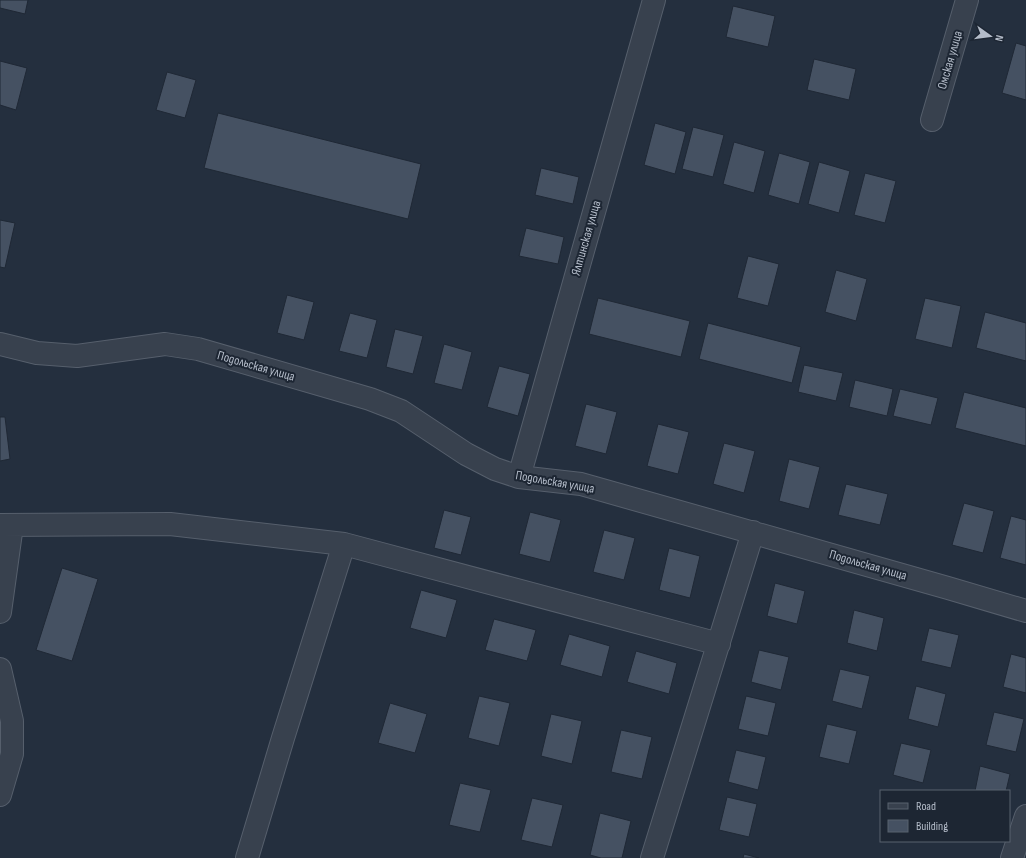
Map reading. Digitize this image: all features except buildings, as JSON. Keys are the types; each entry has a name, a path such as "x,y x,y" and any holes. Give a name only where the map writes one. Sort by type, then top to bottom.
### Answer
{"street":[{"name":"Ялтинская улица","path":"519,477 654,0"},
{"name":"Омская улица","path":"932,120 967,0"},
{"name":"Подольская улица","path":"0,344 38,353 77,356 165,344 198,349 370,400 401,411 466,454 495,469 519,477 581,484 1026,611"},
{"path":"0,612 6,525 170,524 344,544 719,644"},
{"path":"652,858 753,532"},
{"path":"247,858 344,544"},
{"path":"0,669 12,721 12,754 0,795"},
{"path":"1012,858 1026,816"}]}
